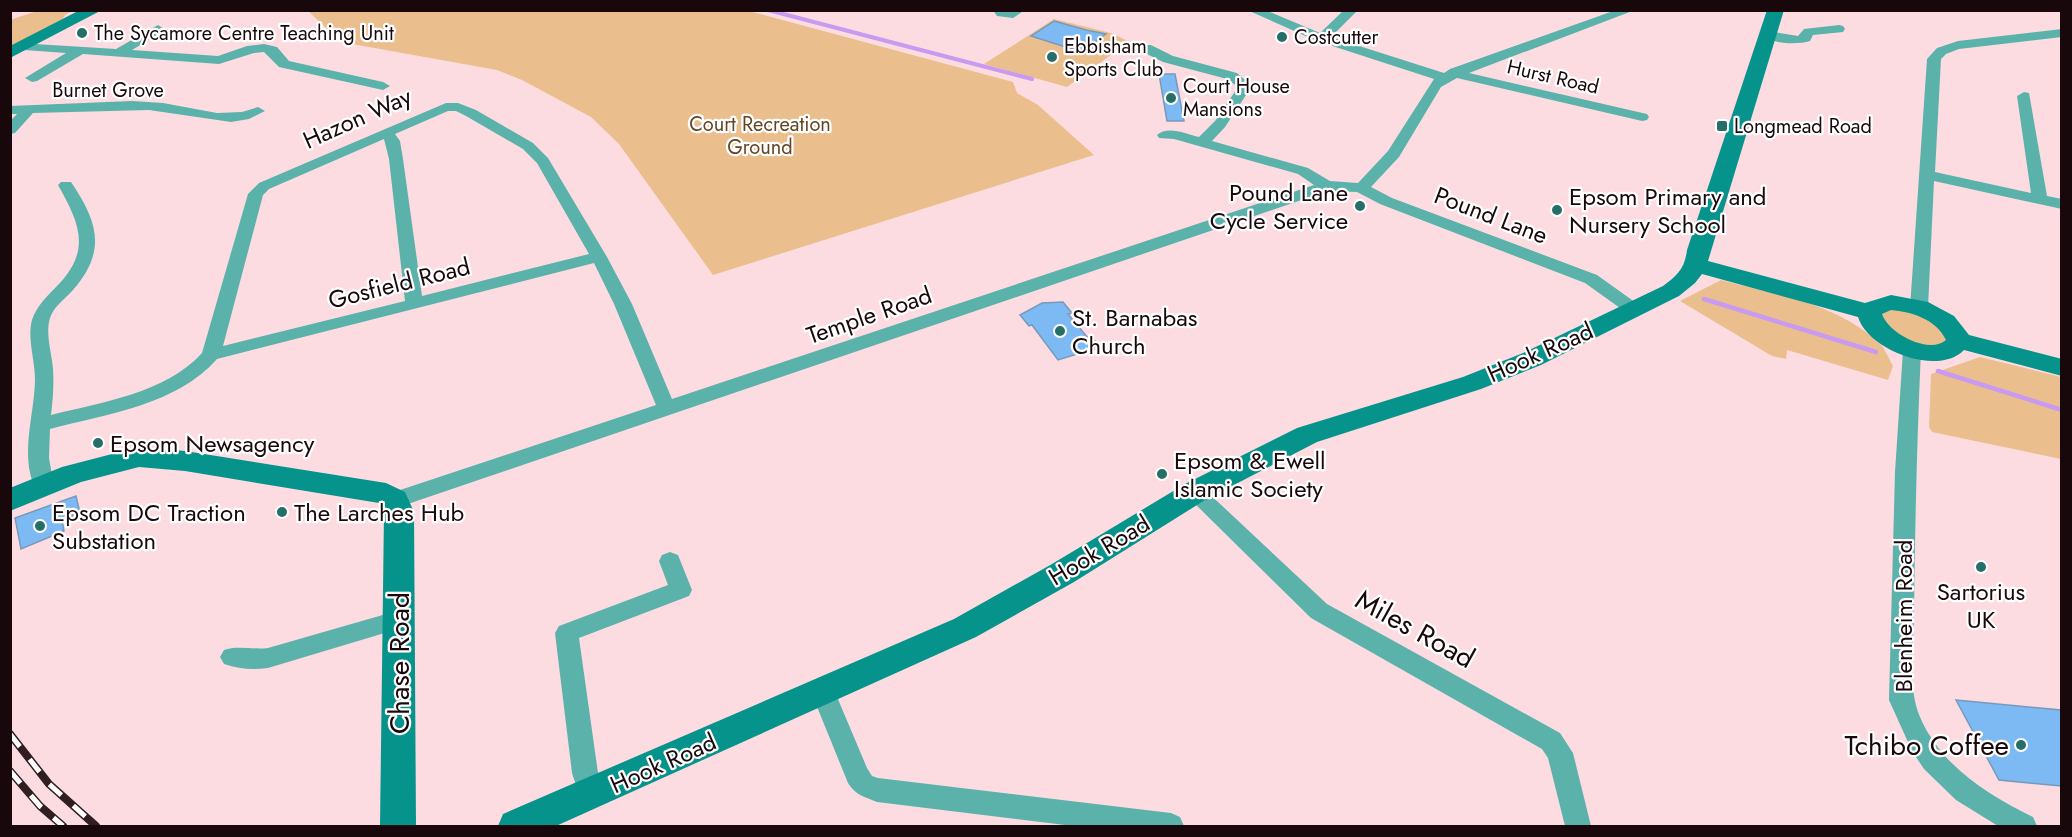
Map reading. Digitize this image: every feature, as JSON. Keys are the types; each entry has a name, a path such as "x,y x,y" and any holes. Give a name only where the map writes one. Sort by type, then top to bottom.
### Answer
{"main road":[{"path":"17,49 94,10"},
{"path":"1776,10 1698,250 1697,265 1869,312"},
{"name":"Hook Road","path":"516,826 965,628 1064,573 1195,492 1307,435 1472,383 1533,359 1682,284 1697,265"},
{"path":"1888,303 1919,308 1934,314 1950,325 1959,341 1955,348 1947,352 1912,350 1897,344 1875,329 1869,321 1869,312 1874,307 1888,303"},
{"path":"1959,341 2061,368"},
{"path":"10,500 102,465 139,457 185,460 387,494 395,500"},
{"name":"Chase Road","path":"395,500 399,512 400,619 398,826"}],"street":[{"path":"999,10 1001,14 1010,15 1019,10"},
{"name":"Hurst Road","path":"1253,10 1322,38 1450,75 1642,117"},
{"path":"1322,38 1352,10"},
{"path":"1361,188 1374,178 1386,163 1437,85 1450,75 1629,10"},
{"path":"118,53 158,29"},
{"path":"1768,35 1799,40 1804,38 1808,32 1839,29"},
{"path":"1919,308 1934,59 1938,53 1958,45 2061,33"},
{"path":"17,49 219,60 252,48 264,48 272,50 284,64 382,86"},
{"path":"1146,48 1168,59 1232,76 1245,86 1220,124 1203,142"},
{"path":"32,78 79,51"},
{"path":"2024,96 2040,199"},
{"name":"Burnet Grove","path":"10,110 152,106 226,119 247,116 258,111"},
{"name":"Hazon Way","path":"211,355 256,194 269,184 437,108 458,107 528,146 543,161 599,257 623,304 667,409"},
{"path":"10,130 28,110"},
{"path":"386,132 393,141 396,159 414,304"},
{"path":"1164,135 1175,135 1203,142 1303,171 1327,186"},
{"path":"1927,175 2061,204"},
{"path":"44,486 39,470 38,453 42,424 44,370 40,318 76,274 89,244 86,222 66,185"},
{"name":"Temple Road","path":"395,500 1168,237 1327,186 1361,188"},
{"name":"Pound Lane","path":"1361,188 1386,201 1591,279 1633,309"},
{"name":"Gosfield Road","path":"211,355 599,257"},
{"name":"Blenheim Road","path":"1912,350 1905,472 1901,700 1908,723 1923,748 1945,774 1968,795 2024,826"},
{"path":"42,424 170,386 195,372 211,355"},
{"name":"Miles Road","path":"1195,492 1319,611 1551,741 1560,753 1578,826"},
{"path":"591,794 585,773 567,633 681,590 670,561"},
{"path":"232,657 251,660 268,658 400,619"},
{"path":"823,692 857,775 863,784 877,790 1171,826"}],"green space":[{"path":"37,11 72,11 65,15 60,24 11,47 10,20"},
{"name":"Court Recreation Ground","path":"308,11 749,11 1013,82 1017,93 1038,105 1094,155 713,275 619,144 591,117 522,80 497,70 341,42"},
{"name":"Ebbisham Sports Club","path":"1054,19 1111,33 1130,42 1129,47 1119,49 1067,87 984,64"},
{"path":"1721,280 1804,302 1844,318 1862,329 1883,348 1893,366 1888,380 1787,350 1786,359 1772,356 1680,301"},
{"path":"1882,308 1916,310 1950,334 1945,346 1901,343 1877,311"},
{"path":"1980,357 2061,377 2061,459 1932,432 1929,427 1931,374"}],"building":[{"name":"Ebbisham Sports Club","path":"1054,21 1106,34 1081,52 1031,36"},
{"name":"Court House Mansions","path":"1159,74 1175,74 1184,121 1167,121"},
{"name":"St. Barnabas Church","path":"1063,302 1072,313 1068,314 1088,338 1092,337 1100,347 1058,360 1032,325 1029,326 1020,315 1042,303"},
{"name":"Epsom DC Traction Substation","path":"76,496 80,513 62,520 64,531 21,549 15,518"},
{"name":"Tchibo Coffee","path":"1956,700 2061,710 2061,786 1999,780"}],"waterway":[{"path":"768,10 1032,79"},
{"path":"1704,299 1876,352"},
{"path":"1938,371 2062,410"}],"railway":[{"path":"10,734 49,784 96,826"},
{"path":"10,771 40,806 63,826"}],"place":[{"name":"The Sycamore Centre Teaching Unit","path":"82,33"},
{"name":"Costcutter","path":"1282,37"},
{"name":"Ebbisham Sports Club","path":"1052,57"},
{"name":"Court House Mansions","path":"1171,98"},
{"name":"Longmead Road","path":"1722,126"},
{"name":"Pound Lane Cycle Service","path":"1360,206"},
{"name":"Epsom Primary and Nursery School","path":"1557,210"},
{"name":"St. Barnabas Church","path":"1060,331"},
{"name":"Epsom Newsagency","path":"98,443"},
{"name":"Epsom & Ewell Islamic Society","path":"1162,474"},
{"name":"The Larches Hub","path":"282,512"},
{"name":"Epsom DC Traction Substation","path":"40,526"},
{"name":"Sartorius UK","path":"1981,567"},
{"name":"Tchibo Coffee","path":"2021,745"}]}
